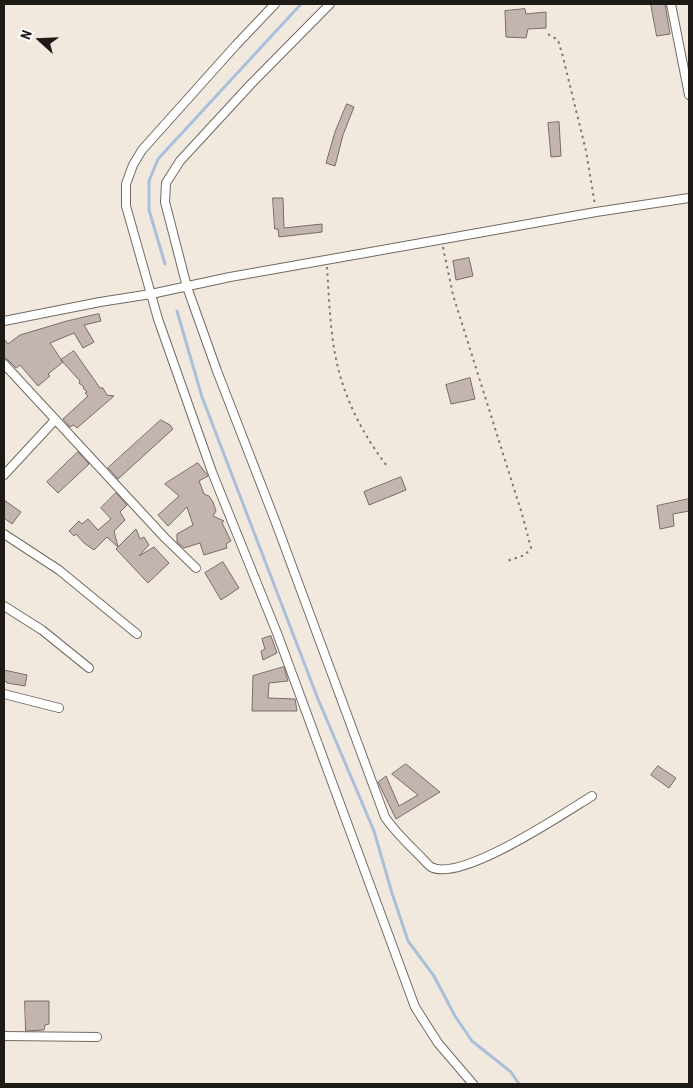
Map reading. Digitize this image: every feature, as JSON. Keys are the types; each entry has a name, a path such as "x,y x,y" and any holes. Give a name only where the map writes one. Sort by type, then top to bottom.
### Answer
{"street":[{"path":"275,4 149,143 134,165 126,184 126,206 158,319 212,472 280,642 415,1007 438,1043 474,1084"},
{"path":"330,4 251,84 180,161 166,183 165,202 188,287 217,371 276,523 378,799 385,817 394,830 432,868 461,867 500,851 592,796"},
{"path":"670,4 689,95"},
{"path":"4,321 188,287 230,277 596,212 689,198"},
{"path":"4,364 165,538 196,568"},
{"path":"4,475 55,420"},
{"path":"4,534 59,570 137,634"},
{"path":"4,606 42,630 89,668"},
{"path":"4,694 59,708"},
{"path":"4,1036 97,1037"}],"path":[{"path":"548,34 558,40 563,56 586,151 596,212"},
{"path":"442,240 453,294 531,548 525,556 506,561"},
{"path":"327,260 336,359 345,391 369,443 387,466"}],"building":[{"path":"651,4 665,4 670,34 657,36"},
{"path":"525,9 526,14 546,12 546,28 528,29 526,38 506,37 505,11"},
{"path":"347,104 354,107 343,135 335,166 326,163 335,132"},
{"path":"559,122 561,156 551,157 548,123"},
{"path":"273,198 283,198 284,228 322,224 322,232 279,237 278,229 275,229"},
{"path":"469,258 473,276 456,280 453,261"},
{"path":"99,314 101,321 84,325 94,342 83,348 74,333 50,343 63,362 48,374 50,376 38,386 20,365 16,368 4,358 4,339 8,344 20,335"},
{"path":"74,351 100,388 103,388 107,395 114,396 77,428 74,425 70,427 63,419 88,396 85,393 87,392 84,387 79,383 80,381 61,360"},
{"path":"470,378 475,399 451,404 446,385"},
{"path":"161,420 173,429 118,479 108,468"},
{"path":"78,452 89,464 58,493 47,482"},
{"path":"198,463 208,476 199,481 204,494 209,496 213,502 216,511 213,516 224,521 222,523 231,541 226,544 227,548 204,555 200,543 184,548 177,542 177,534 193,525 187,507 168,526 158,515 179,496 165,484"},
{"path":"401,477 406,490 369,505 364,492"},
{"path":"116,493 127,505 120,512 125,520 114,531 118,547 107,537 94,550 76,534 74,536 69,531 79,521 82,524 88,519 98,530 111,519 101,508"},
{"path":"689,499 689,511 673,514 674,526 660,529 657,506"},
{"path":"4,500 21,512 12,524 4,518"},
{"path":"136,529 140,539 144,537 149,545 139,556 154,547 169,563 148,583 116,549"},
{"path":"223,562 239,588 221,600 205,573"},
{"path":"271,636 277,653 263,660 261,651 265,649 262,639"},
{"path":"284,667 288,681 269,683 268,698 295,699 297,711 252,711 253,676"},
{"path":"4,670 27,675 25,686 4,681"},
{"path":"406,764 440,792 396,819 378,782 386,776 399,806 418,795 392,774"},
{"path":"658,766 676,778 669,788 651,775"},
{"path":"25,1001 49,1001 49,1024 45,1025 44,1030 26,1031"}],"waterway":[{"path":"165,264 149,210 149,181 158,159 301,4"},
{"path":"177,311 202,397 318,699 374,831 408,941 434,976 455,1016 472,1041 511,1072 519,1084"}]}
